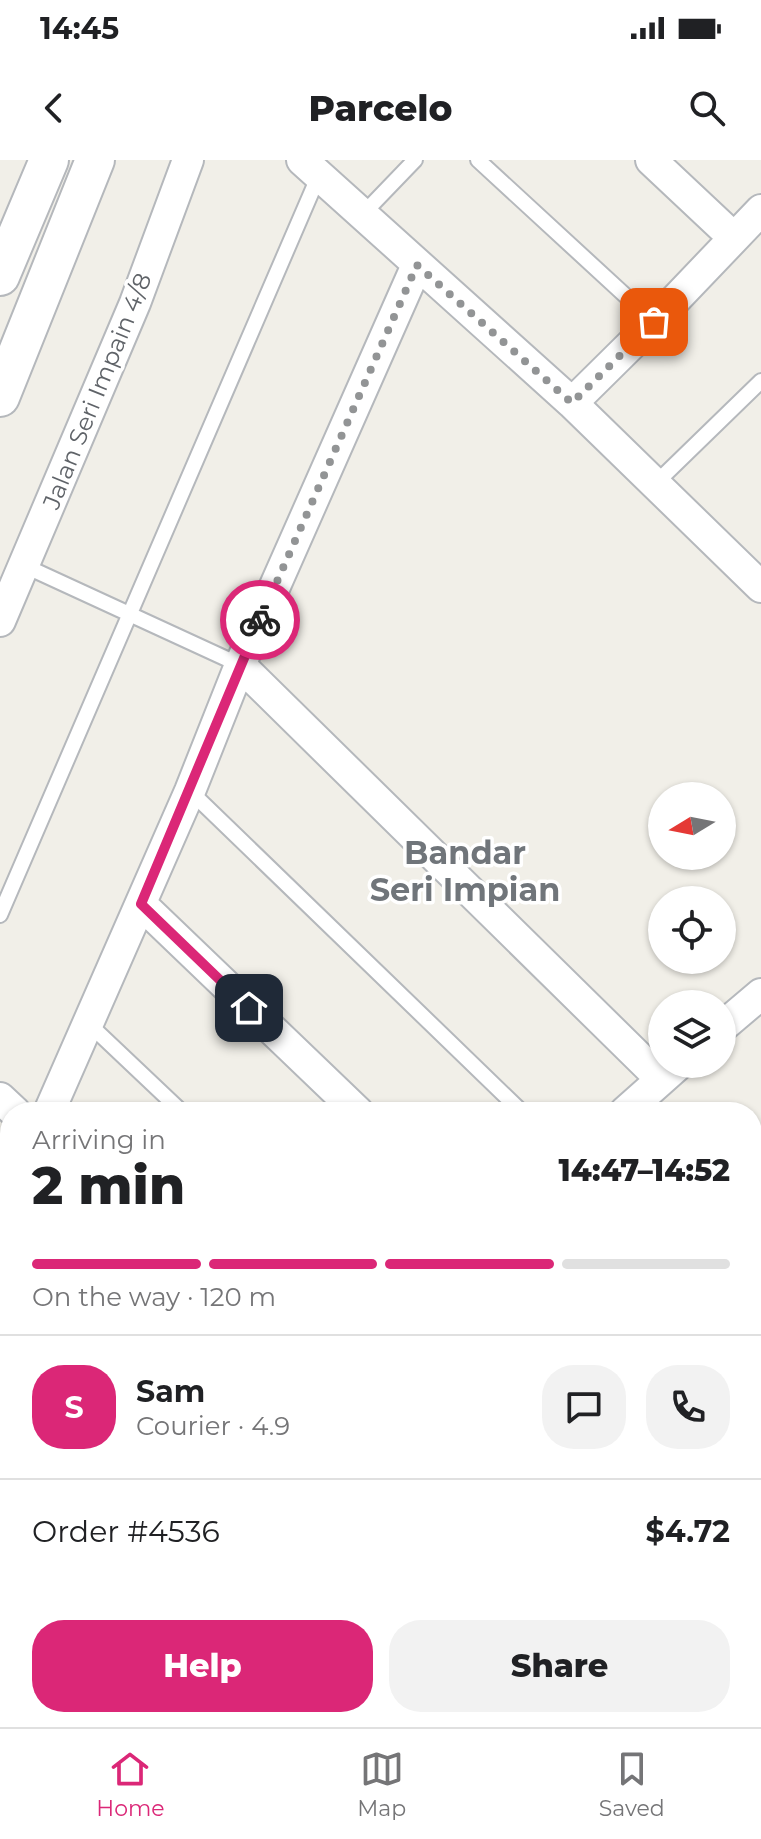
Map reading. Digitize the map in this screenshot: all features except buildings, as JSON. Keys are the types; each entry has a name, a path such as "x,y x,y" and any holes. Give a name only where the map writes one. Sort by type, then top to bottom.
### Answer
{"street":[{"path":"0,276 49,160"},
{"path":"0,397 95,160"},
{"name":"Jalan Seri Impain 4/8","path":"0,621 135,303 188,160"},
{"path":"651,160 734,238"},
{"path":"310,167 757,575"},
{"path":"572,403 761,210"},
{"path":"53,1102 190,791 240,665 417,265"},
{"path":"240,665 648,1051"},
{"path":"141,904 348,1102"},
{"path":"736,1015 761,994"},
{"path":"636,1102 663,1078"}],"lane":[{"path":"363,214 415,160"},
{"path":"478,160 654,322"},
{"path":"0,915 131,613 310,167"},
{"path":"655,484 761,381"},
{"path":"25,566 240,665"},
{"path":"190,791 512,1102"},
{"path":"88,1023 171,1102"}],"way so far":[{"path":"260,620 417,265 572,403 654,322"}],"district":[{"name":"Bandar Seri Impian","path":"465,870"}],"route":[{"path":"249,1008 141,904 260,620"}]}
